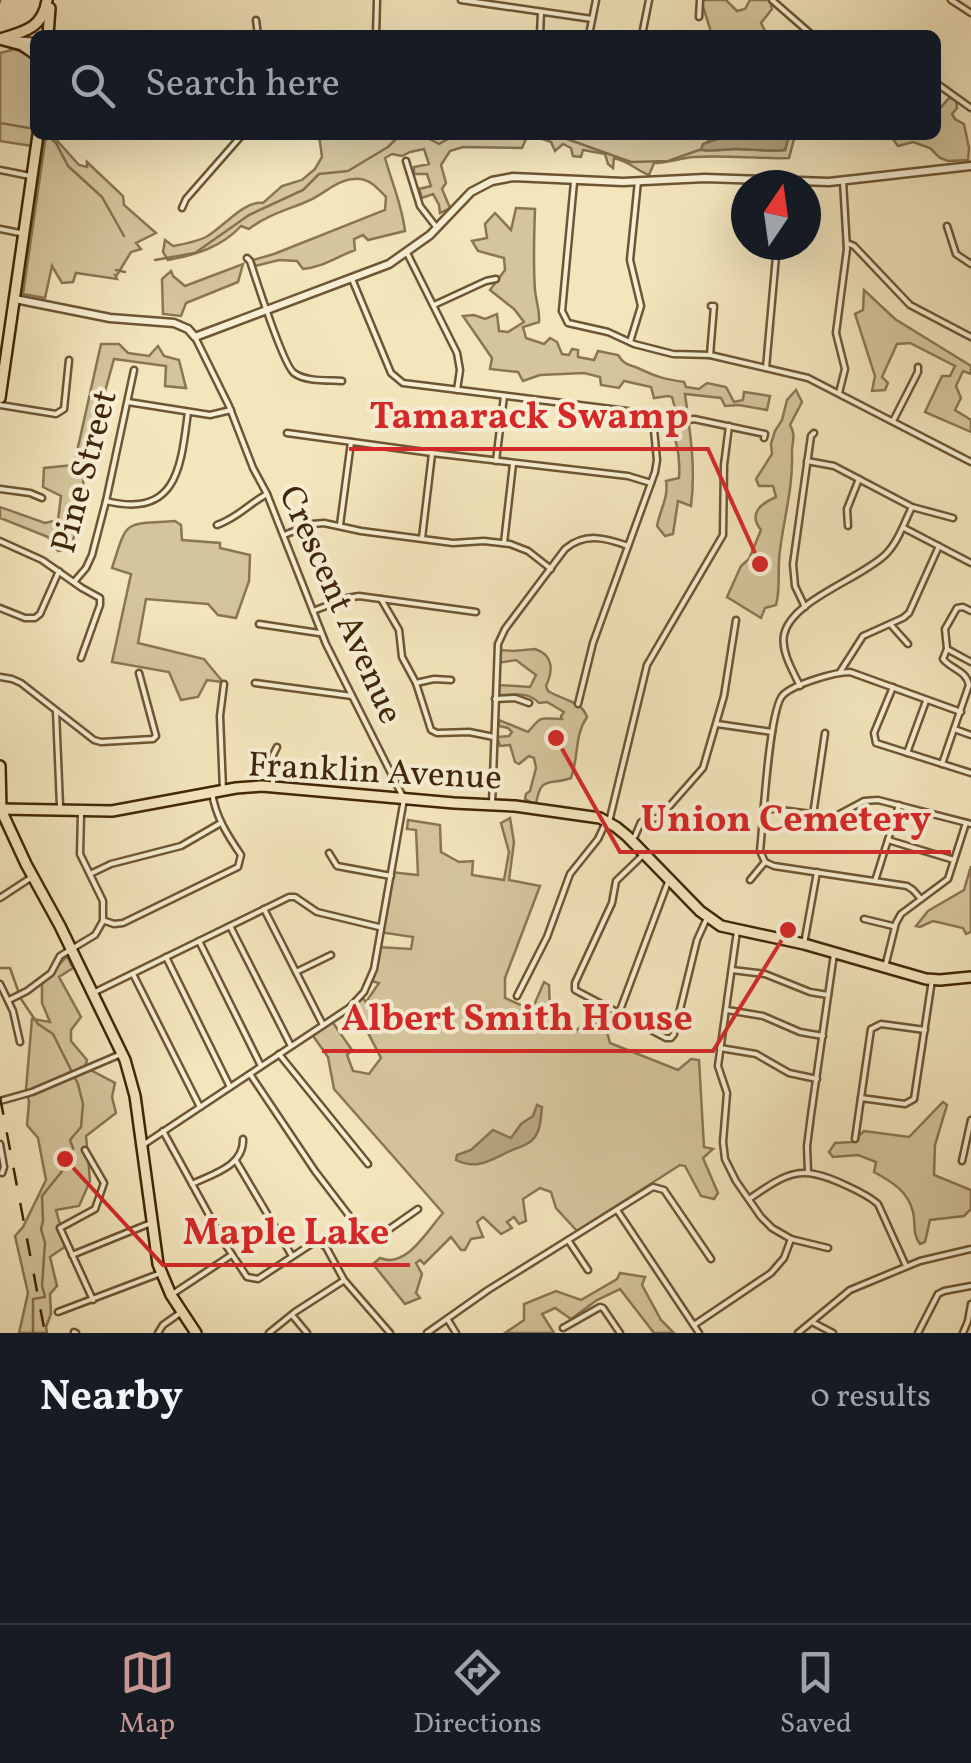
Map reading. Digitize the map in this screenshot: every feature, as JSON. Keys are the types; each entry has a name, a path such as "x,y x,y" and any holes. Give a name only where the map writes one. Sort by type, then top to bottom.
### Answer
{"main road":[{"path":"48,30 49,0"},
{"path":"0,40 36,25 49,0"},
{"path":"0,40 30,51"},
{"path":"0,398 4,340 37,140"},
{"path":"0,766 0,810 122,1054 133,1086 161,1273 196,1333"},
{"name":"Franklin Avenue","path":"0,810 122,810 252,786 492,804 594,816 627,837 707,918"},
{"path":"707,918 737,931 804,944 932,980 971,977"}],"street":[{"path":"376,30 378,0"},
{"path":"461,0 592,19"},
{"path":"590,30 596,0"},
{"path":"643,30 649,0"},
{"path":"698,17 700,0"},
{"path":"772,0 806,30"},
{"path":"952,0 971,12"},
{"path":"540,30 542,12"},
{"path":"256,20 257,30"},
{"path":"0,40 30,43"},
{"path":"941,87 971,108"},
{"path":"182,208 238,140"},
{"path":"406,161 417,200 438,228"},
{"path":"14,298 110,318 174,323 195,336 389,264 438,228 464,198 492,180 509,177 843,181 964,166"},
{"path":"0,170 31,176"},
{"path":"574,180 562,314 572,325 608,332 674,354 710,355 808,378 971,462"},
{"path":"630,342 641,306 630,260 638,181"},
{"path":"839,394 845,370 836,339 847,243 843,181"},
{"path":"947,226 956,254 971,264"},
{"path":"0,229 23,234"},
{"path":"847,243 910,305 971,337"},
{"path":"408,252 459,358 457,390"},
{"path":"247,258 292,372 302,377 342,381"},
{"path":"766,368 777,260"},
{"path":"352,278 393,375 408,384 643,413 652,418 656,466 589,655 578,704"},
{"path":"434,305 496,279"},
{"path":"710,355 711,306"},
{"name":"Crescent Avenue","path":"195,336 267,494 322,633 404,799"},
{"path":"0,398 60,413 64,409 69,360"},
{"path":"892,421 918,367"},
{"name":"Pine Street","path":"74,582 92,555 134,370"},
{"path":"496,460 504,396"},
{"path":"128,402 216,415 231,410"},
{"path":"106,501 138,504 167,490 180,467 188,412"},
{"path":"655,427 694,419 765,434 764,438"},
{"path":"517,996 547,937 570,874 607,822 647,666 723,535 728,426"},
{"path":"287,433 628,476 651,483"},
{"path":"805,607 795,586 793,564 814,434"},
{"path":"340,525 351,442"},
{"path":"422,538 432,453"},
{"path":"807,461 828,464 912,507 953,518"},
{"path":"504,544 513,462"},
{"path":"848,526 848,504 859,480"},
{"path":"0,488 42,498"},
{"path":"217,525 236,518 267,494"},
{"path":"800,686 786,652 784,637 790,622 805,607 883,557 892,548 912,507"},
{"path":"284,535 324,523 453,543 484,541 522,548 551,568"},
{"path":"902,527 971,562"},
{"path":"492,804 496,650 500,640 569,546 584,538 602,538 628,546"},
{"path":"0,541 37,557 98,595 101,601 81,658"},
{"path":"840,672 867,633 909,613 939,546"},
{"path":"0,608 35,618 59,572"},
{"path":"313,611 352,596 476,612"},
{"path":"381,599 399,630 402,657 433,732 494,737"},
{"path":"942,764 970,685 966,676 942,660 947,650 945,629 961,606 971,611"},
{"path":"627,837 635,836 641,822 660,818 704,768 717,724 736,620"},
{"path":"259,624 322,633"},
{"path":"891,624 908,644"},
{"path":"947,650 971,662"},
{"path":"921,899 906,886 765,862 760,850 772,732 779,700 787,692 840,672 961,712"},
{"path":"0,678 20,683 98,742 153,740 156,736 140,673"},
{"path":"416,684 440,678 451,680"},
{"path":"254,683 352,696"},
{"path":"103,920 123,924 236,869 241,862 213,803 224,684"},
{"path":"893,688 874,738 878,744 971,773"},
{"path":"495,698 530,702"},
{"path":"907,753 926,700"},
{"path":"56,711 60,811"},
{"path":"717,724 772,732"},
{"path":"954,730 971,736"},
{"path":"813,815 825,733"},
{"path":"273,787 276,747"},
{"path":"142,1146 354,1003 367,986 374,969 404,799"},
{"path":"765,808 838,816 868,800 968,824 945,882 902,914 895,926 885,967"},
{"path":"875,881 898,805"},
{"path":"9,1000 50,973 60,956 94,935 103,920 103,901 80,854 81,812"},
{"path":"90,874 111,864 181,846 221,822"},
{"path":"888,840 954,860"},
{"path":"328,853 338,866 391,876"},
{"path":"644,854 616,881 612,903 575,983 577,991 670,1038 697,940 707,918"},
{"path":"750,880 765,862"},
{"path":"804,944 817,872"},
{"path":"0,898 32,877"},
{"path":"618,1013 669,880"},
{"path":"93,994 292,896 317,912 381,927"},
{"path":"264,909 323,1025"},
{"path":"864,918 895,926"},
{"path":"230,926 291,1046"},
{"path":"737,931 718,1066 727,1093 724,1154 730,1170 772,1228 791,1239 828,1248"},
{"path":"198,941 261,1066"},
{"path":"808,1172 807,1146 834,953"},
{"path":"296,972 331,955"},
{"path":"166,958 230,1087"},
{"path":"731,970 765,974 828,996"},
{"path":"133,974 200,1107"},
{"path":"861,1098 905,1104 915,1096 932,980"},
{"path":"0,984 9,1000 20,1042"},
{"path":"726,1010 754,1013 792,1029 823,1036"},
{"path":"855,1139 871,1030 881,1024 925,1030"},
{"path":"720,1048 756,1054 789,1072 816,1079"},
{"path":"0,1101 32,1092 122,1054"},
{"path":"279,1054 368,1164"},
{"path":"250,1074 367,1239 376,1240 418,1209"},
{"path":"962,1161 971,1120"},
{"path":"164,1131 247,1276 256,1280 313,1243 321,1243 344,1280 390,1333"},
{"path":"192,1184 236,1161 244,1139"},
{"path":"0,1144 2,1173"},
{"path":"84,1150 104,1183 95,1209 60,1228 93,1300"},
{"path":"236,1161 292,1256"},
{"path":"749,1199 784,1178 808,1172 824,1175 874,1200 906,1266"},
{"path":"427,1333 488,1290 657,1186 664,1190 711,1259"},
{"path":"616,1210 699,1333"},
{"path":"72,1255 152,1222"},
{"path":"694,1325 765,1277 781,1262 791,1239"},
{"path":"568,1240 588,1270"},
{"path":"798,1333 846,1292 932,1257 971,1249"},
{"path":"171,1295 232,1255"},
{"path":"58,1312 161,1273"},
{"path":"269,1333 344,1280"},
{"path":"918,1333 938,1294 971,1286"},
{"path":"963,1333 971,1304"},
{"path":"563,1328 602,1308 620,1333"},
{"path":"158,1333 182,1312"},
{"path":"292,1314 307,1333"},
{"path":"448,1320 456,1333"},
{"path":"812,1322 834,1333"}],"shaded area":[{"path":"701,0 726,0 737,11 745,9 750,0 770,0 772,9 761,23 764,30 710,30"},
{"path":"15,49 30,56 32,146 0,141 0,53"},
{"path":"949,98 956,99 957,108 952,114 964,124 968,160 948,161 930,148 913,142 898,146 894,140 941,140 941,107"},
{"path":"45,140 56,140 79,165 87,167 87,162 123,196 124,205 156,233 136,243 141,249 131,252 115,275 117,279 76,273 73,282 62,283 52,266 45,298 23,294"},
{"path":"320,140 526,140 522,148 463,147 450,151 441,165 446,183 442,189 450,208 440,213 433,194 422,198 419,189 431,186 427,174 414,174 414,167 429,164 424,149 385,158 405,231 368,240 363,235 354,239 355,250 323,264 303,269 297,261 279,260 255,266 253,260 385,210 386,197 371,183 352,179 339,183 249,229 241,226 208,249 168,260 163,252 165,240 173,246 202,239 241,210 263,203 282,186 302,180 322,157"},
{"path":"545,140 712,140 702,149 772,151 785,150 788,140 794,140 789,158 689,158 654,163 649,175 614,158 613,168 605,154 583,150 581,157 573,156 571,148 563,144 555,151"},
{"path":"715,140 788,140 785,150 772,151 701,150 703,144"},
{"path":"516,208 535,209 534,270 539,322 523,327 526,338 544,344 550,338 557,342 562,354 578,350 578,357 594,360 598,351 618,355 628,364 684,382 686,387 699,389 707,383 726,387 734,402 743,400 744,392 770,396 767,410 725,406 721,398 685,394 692,450 691,506 678,501 673,534 665,536 657,526 666,481 679,478 676,444 665,413 675,408 672,397 654,398 651,387 624,381 619,388 601,385 600,377 584,373 540,375 523,381 518,372 490,369 492,358 463,316 485,319 497,314 499,331 508,332 524,322 490,290 505,270 504,258 478,251 472,241 487,238 485,224 495,213 511,230"},
{"path":"243,264 238,282 186,303 181,316 163,314 162,279 171,271 185,286"},
{"path":"864,290 895,319 971,366 971,374 963,371 956,386 961,398 955,410 971,420 971,432 925,412 942,376 950,376 955,366 910,343 897,344 882,377 888,383 885,390 872,391 875,376 855,314 863,310"},
{"path":"101,344 119,344 128,353 149,356 158,346 164,356 179,360 186,388 165,386 166,366 114,359 84,468 82,507 71,548 58,551 48,537 0,518 0,507 45,523 58,520 61,496 43,487 44,468 74,465"},
{"path":"796,390 802,402 790,425 791,479 776,605 765,608 761,618 727,597 761,530 756,514 776,497 773,486 759,486 756,479 772,454 775,431 787,400"},
{"path":"175,521 181,525 182,540 220,543 220,548 250,555 249,581 236,618 218,615 208,604 146,599 138,643 204,659 223,682 207,680 198,697 181,700 169,672 112,662 131,574 112,568 121,540 136,524"},
{"path":"535,649 546,655 550,664 548,691 576,704 587,717 571,778 543,785 536,805 525,799 536,768 534,758 515,762 510,745 500,746 497,737 512,732 499,726 499,720 528,732 542,719 562,719 564,712 547,702 539,703 525,695 498,695 499,685 530,687 536,675 516,660 498,663 500,650"},
{"path":"510,818 514,842 509,880 540,886 505,978 505,998 532,1010 544,982 549,985 550,1012 567,1025 577,1030 589,1019 607,1032 610,1043 678,1070 691,1059 699,1060 704,1147 713,1149 703,1158 718,1193 714,1199 701,1196 685,1166 680,1165 577,1231 556,1208 551,1192 540,1188 523,1199 526,1221 519,1224 514,1217 507,1222 512,1228 501,1234 483,1217 477,1222 483,1237 471,1239 465,1250 451,1237 424,1264 420,1260 416,1263 422,1274 416,1293 420,1298 405,1304 373,1264 380,1258 390,1260 407,1253 443,1213 334,1089 328,1057 311,1033 331,1020 352,1050 347,1055 353,1071 369,1074 381,1058 353,1004 361,996 366,1002 379,983 371,981 378,947 411,949 413,937 379,932 391,872 418,875 416,830 407,829 408,820 440,825 441,852 459,862 473,861 472,875 504,880 509,852 501,823"},
{"path":"971,866 971,932 966,934 963,928 933,921 916,926 928,911 964,890"},
{"path":"67,956 73,968 59,977 81,1017 71,1030 71,1041 87,1060 85,1067 115,1083 112,1097 116,1113 86,1136 90,1181 79,1206 56,1210 66,1246 50,1257 57,1286 50,1294 47,1333 19,1333 28,1293 15,1236 46,1180 38,1138 27,1125 32,1019 50,1022 42,1003 42,984"},
{"path":"943,1102 947,1105 935,1145 934,1175 971,1190 971,1209 964,1216 930,1220 925,1242 920,1244 907,1198 874,1172 876,1162 858,1155 833,1157 829,1152 835,1143 852,1142 864,1131 909,1137"},
{"path":"537,1105 542,1107 540,1126 529,1142 482,1163 456,1160 457,1155 471,1150 493,1130 511,1138 533,1116"},
{"path":"620,1273 645,1277 642,1285 661,1320 674,1333 654,1333 620,1289 571,1319 555,1308 542,1314 554,1333 505,1333 524,1320 524,1304 556,1291 581,1300 617,1279"}],"waterway":[{"path":"0,123 30,128"},
{"path":"53,140 68,166 102,197 124,236"},
{"path":"155,260 195,253 249,215 303,190 319,174 348,171 395,140"},
{"path":"431,140 439,144 446,140"},
{"path":"570,140 631,162 668,161 702,149"},
{"path":"116,270 125,272"},
{"path":"0,968 10,968 21,999 38,1024 53,1034 78,1084 83,1104 81,1127 70,1140 70,1165 42,1196 45,1297 33,1299 33,1333"}],"railway":[{"path":"0,1097 45,1333"}],"place":[{"name":"Tamarack Swamp","path":"760,564"},
{"name":"Union Cemetery","path":"556,738"},
{"name":"Albert Smith House","path":"788,930"},
{"name":"Maple Lake","path":"65,1159"}]}
